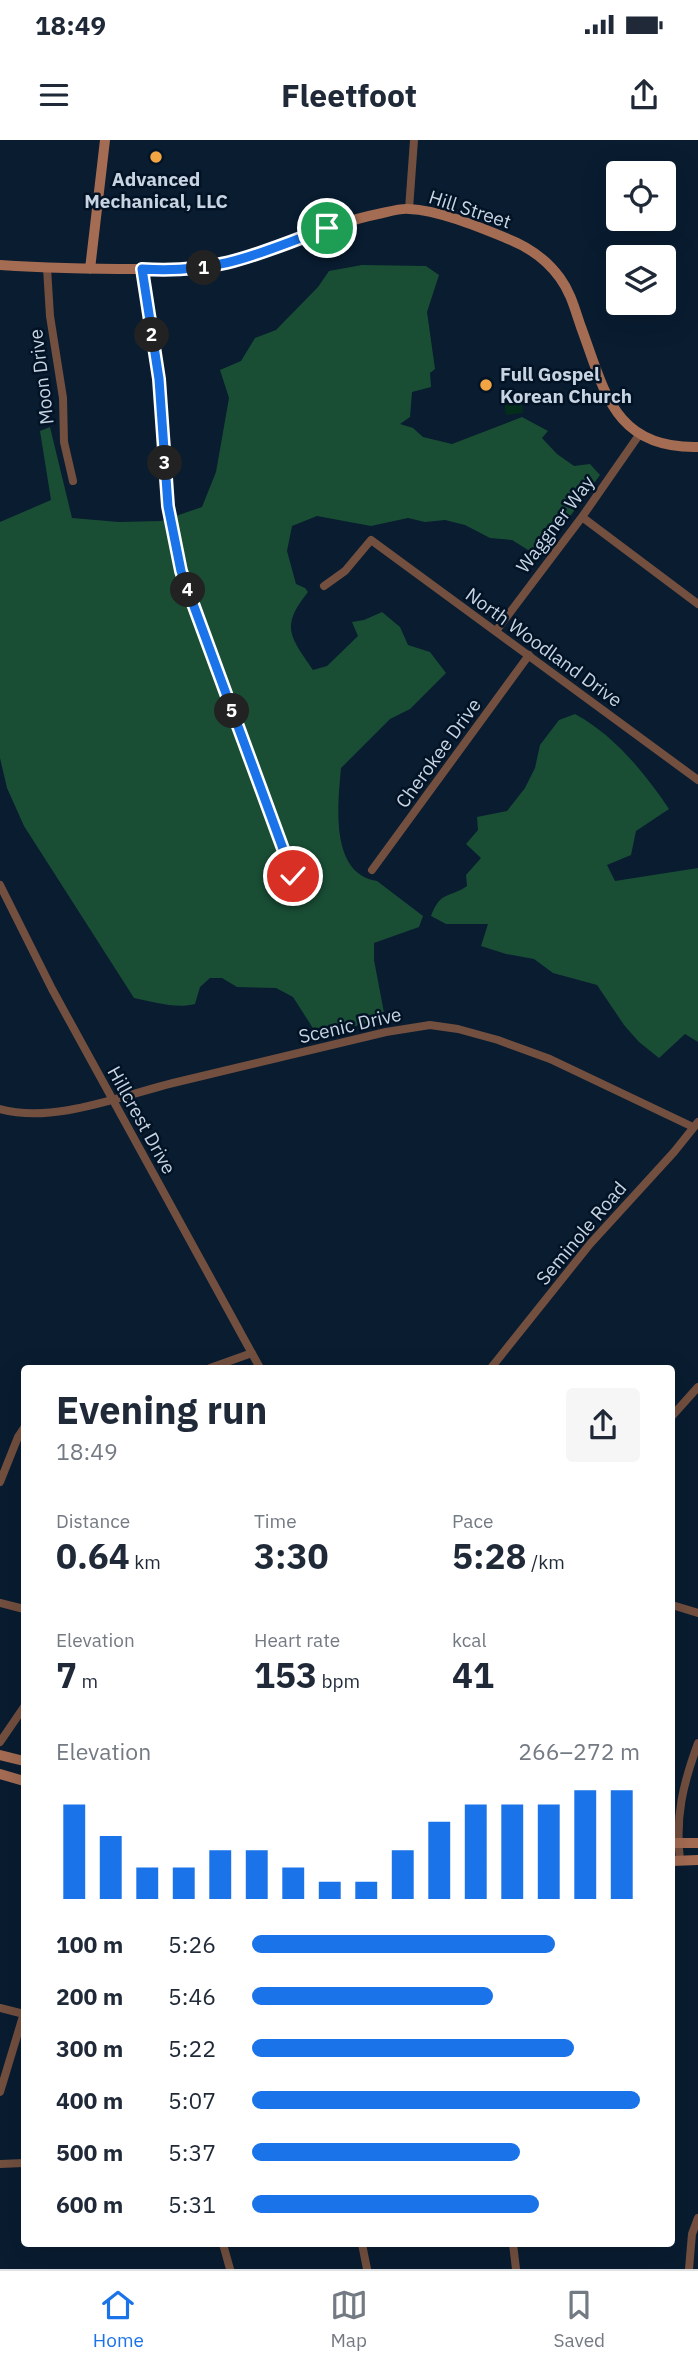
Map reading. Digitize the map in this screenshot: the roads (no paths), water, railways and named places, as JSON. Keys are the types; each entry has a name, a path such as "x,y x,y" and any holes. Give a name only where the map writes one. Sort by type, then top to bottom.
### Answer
{"street":[{"path":"90,269 105,140"},
{"path":"409,209 414,140"},
{"name":"Hill Street","path":"0,265 90,269 196,269 234,263 364,217 409,209 455,219 506,238 536,254 548,265 569,293 602,384 613,406 639,435"},
{"name":"Moon Drive","path":"47,268 50,317 63,398 64,442 73,481"},
{"path":"142,269 159,379 168,506 181,571 293,876"},
{"path":"639,435 667,445 698,447"},
{"name":"Waggner Way","path":"496,631 582,517 639,435"},
{"path":"582,517 698,604"},
{"name":"North Woodland Drive","path":"324,586 345,571 371,540 698,780"},
{"name":"Cherokee Drive","path":"372,870 529,655"},
{"name":"Hillcrest Drive","path":"0,885 52,989 258,1365"},
{"name":"Scenic Drive","path":"0,1109 20,1113 43,1113 113,1100 386,1032 430,1025 471,1032 537,1054 696,1125"},
{"name":"Seminole Road","path":"493,1365 590,1244 696,1125"},
{"path":"218,1365 252,1353"},
{"path":"675,1413 698,1387"},
{"path":"0,1482 21,1432"},
{"path":"0,1602 21,1608"},
{"path":"675,1606 698,1613"},
{"path":"0,1742 21,1711"},
{"path":"698,1743 681,1795 675,1843 676,1861 698,1860"},
{"path":"0,1755 21,1760"},
{"path":"0,1774 21,1780"},
{"path":"675,1843 698,1843"},
{"path":"0,2008 21,2013"},
{"path":"0,2092 21,2024"},
{"path":"0,2164 21,2163"},
{"path":"689,2269 692,2234 698,2218"},
{"path":"224,2247 230,2269"},
{"path":"363,2247 367,2269"},
{"path":"513,2247 516,2269"}],"place":[{"name":"Advanced Mechanical, LLC","path":"156,157"},
{"name":"Full Gospel Korean Church","path":"486,385"}]}
